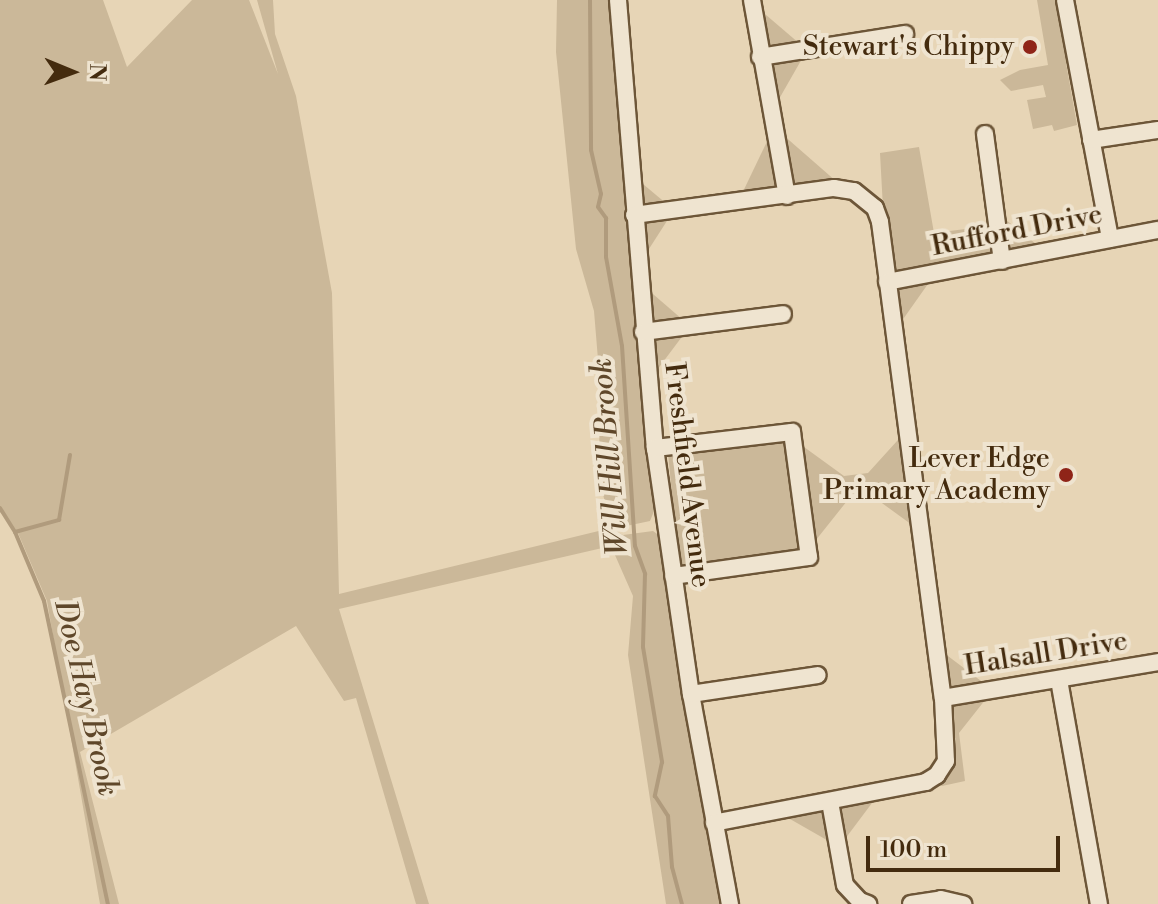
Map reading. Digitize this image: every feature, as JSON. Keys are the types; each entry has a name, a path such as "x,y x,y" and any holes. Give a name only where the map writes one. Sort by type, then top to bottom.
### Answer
{"street":[{"name":"Freshfield Avenue","path":"618,0 643,332 655,448 691,694 730,904"},
{"path":"752,0 787,196"},
{"path":"1065,0 1110,239"},
{"path":"760,57 905,34"},
{"path":"1091,140 1158,130"},
{"path":"985,134 1002,261"},
{"path":"634,215 834,188 854,191 865,198 880,222 943,698 948,746 946,761 937,775 926,782 714,823"},
{"name":"Rufford Drive","path":"887,282 1158,230"},
{"path":"643,332 783,314"},
{"path":"655,448 792,432 809,557 673,576"},
{"name":"Halsall Drive","path":"943,698 1158,662"},
{"path":"691,694 818,675"},
{"path":"1059,680 1099,904"},
{"path":"830,802 845,885 860,901 868,904"},
{"path":"911,904 941,899 963,904"}],"shaded area":[{"path":"0,0 103,0 127,67 192,0 249,0 278,74 257,0 273,0 275,34 296,96 332,293 339,594 611,528 598,473 601,396 594,311 576,249 556,52 557,0 613,0 614,55 656,506 650,521 612,529 623,535 653,531 660,536 722,904 666,904 628,655 633,596 611,546 339,609 429,904 416,904 356,698 344,701 296,626 80,752 119,904 100,904 47,601 18,533 0,512"},
{"path":"1037,0 1065,0 1076,60 1066,63 1077,125 1054,131 1052,125 1033,129 1027,100 1046,97 1043,85 1011,91 1000,80 1020,70 1048,65"},
{"path":"752,3 807,50 771,113"},
{"path":"774,127 845,189 738,202"},
{"path":"919,147 934,233 997,225 996,212 1046,252 935,274 894,332 887,282 880,153"},
{"path":"631,174 674,210 638,266"},
{"path":"639,282 690,326 648,382"},
{"path":"907,430 919,530 875,498 847,501 808,550 793,439 844,476 868,473"},
{"path":"777,440 786,445 801,550 796,554 683,568 679,565 668,453"},
{"path":"936,647 993,690 959,733 965,781 942,786 926,782 942,768 956,738 948,746"},
{"path":"881,791 839,847 776,811"}],"waterway":[{"name":"Will Hill Brook","path":"590,0 591,150 601,194 598,207 606,218 606,257 622,346 635,546 645,574 643,647 662,762 655,796 668,816 672,867 682,904"},
{"path":"15,532 59,520 70,455"},
{"name":"Doe Hay Brook","path":"0,508 15,532 44,601 108,904"}],"place":[{"name":"Stewart's Chippy","path":"1030,47"},
{"name":"Lever Edge Primary Academy","path":"1066,475"}]}
